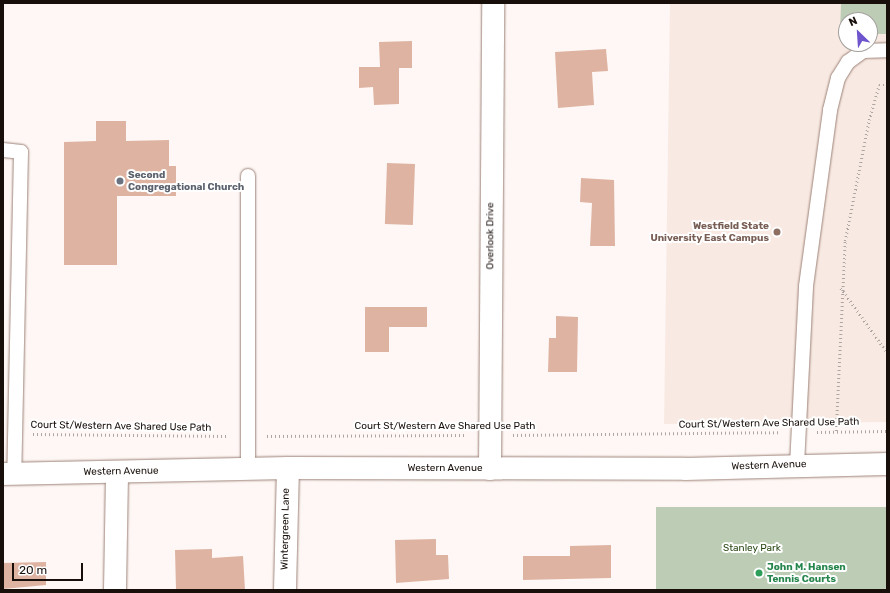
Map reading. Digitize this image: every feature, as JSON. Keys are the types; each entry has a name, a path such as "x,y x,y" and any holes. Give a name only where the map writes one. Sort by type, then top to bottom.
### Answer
{"main road":[{"name":"Overlook Drive","path":"490,469 493,3"},
{"name":"Western Avenue","path":"8,474 117,473 288,468 685,470 797,465 887,464"},
{"name":"Wintergreen Lane","path":"285,590 288,468"},
{"path":"116,590 117,473"}],"lane":[{"path":"797,465 797,432 806,286 830,110 838,78 848,62 863,51 887,50"},
{"path":"3,150 21,152 14,434 8,474"},
{"path":"248,176 248,469"}],"path":[{"path":"836,432 841,288 845,241 859,159 879,85 887,85"},
{"path":"841,288 887,352"},
{"name":"Court St/Western Ave Shared Use Path","path":"14,434 248,436 490,435 836,432 887,430"}],"shaded area":[{"name":"Westfield State University East Campus","path":"670,3 887,3 887,422 664,424"}],"green space":[{"path":"841,3 887,3 887,34 878,34 878,12 841,12"},
{"name":"Stanley Park","path":"656,507 887,507 887,590 656,590"}],"building":[{"path":"412,41 412,68 399,68 399,104 374,105 373,87 359,88 359,67 380,67 379,42"},
{"path":"606,49 608,71 592,72 594,105 558,108 555,52"},
{"name":"Second Congregational Church","path":"96,121 126,121 126,141 169,140 169,166 176,166 176,196 117,196 117,265 64,265 64,142 96,141"},
{"path":"387,163 415,164 413,225 385,224"},
{"path":"581,178 614,180 615,246 590,246 592,203 580,202"},
{"path":"365,307 427,307 427,327 389,327 389,352 365,352"},
{"path":"556,316 578,317 577,372 548,372 549,338 556,338"},
{"path":"436,539 436,555 448,555 449,579 396,583 395,540"},
{"path":"611,545 611,578 523,580 523,556 570,556 570,546"},
{"path":"212,549 212,558 243,556 245,590 176,590 175,550"},
{"path":"46,562 46,585 3,589 3,563"}],"place":[{"name":"Second Congregational Church","path":"120,181"},
{"name":"Westfield State University East Campus","path":"777,232"},
{"name":"John M. Hansen Tennis Courts","path":"759,573"}]}
